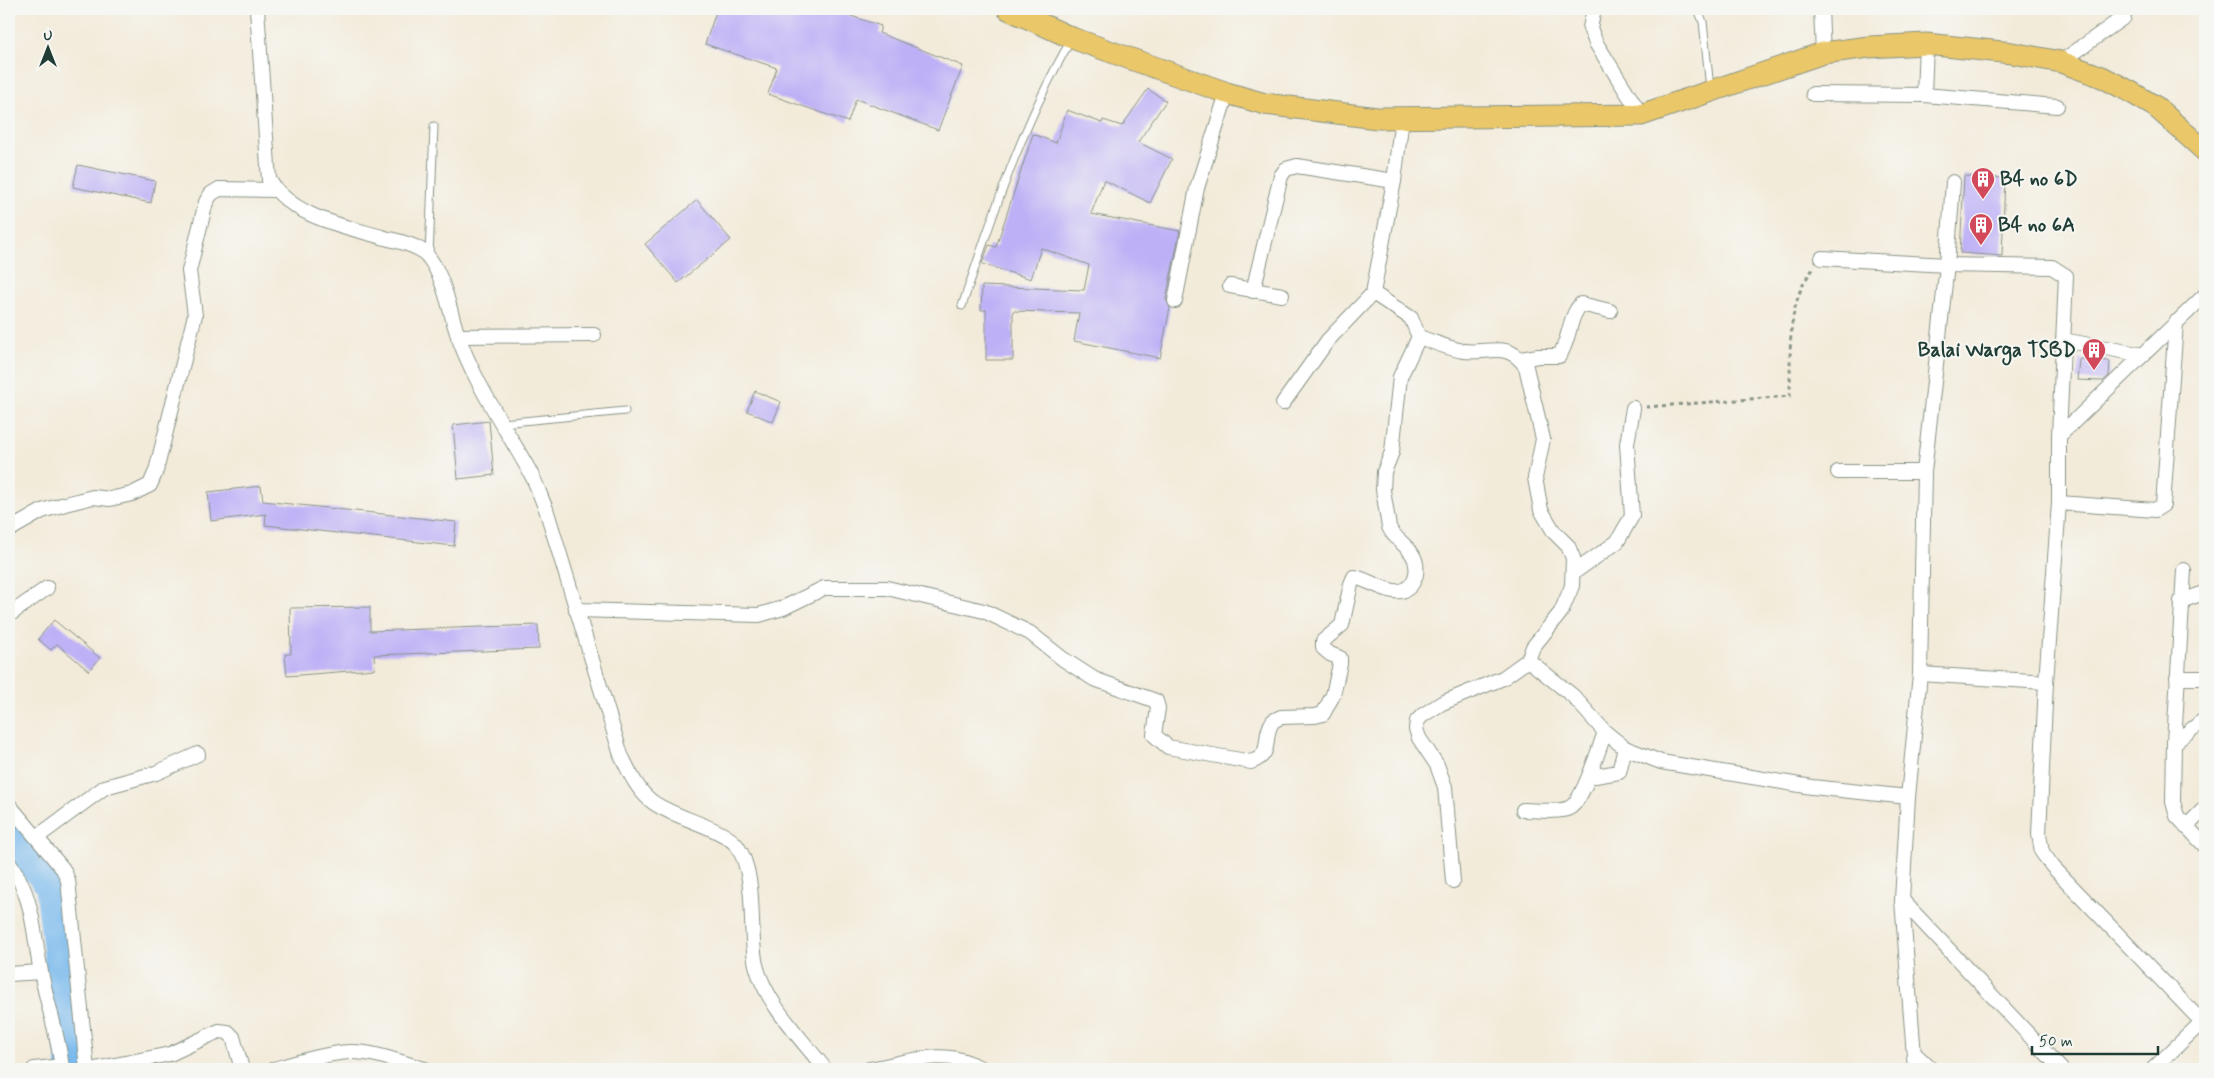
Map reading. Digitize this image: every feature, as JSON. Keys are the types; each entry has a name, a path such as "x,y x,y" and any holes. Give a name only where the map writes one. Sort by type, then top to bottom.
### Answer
{"main road":[{"path":"1008,9 1072,38 1227,93 1265,104 1377,118 1641,115 1823,54 1869,47 1926,44 2012,53 2061,62 2102,77 2156,107 2205,151"}],"street":[{"path":"257,9 269,180 275,190 291,204 324,220 412,246 428,257 437,271 458,336 482,389 531,475 546,509 621,755 635,782 650,800 671,813 724,836 736,844 743,857 748,876 756,966 765,989 781,1013 825,1069"},
{"path":"1594,9 1590,28 1596,43 1641,115"},
{"path":"1822,9 1823,54"},
{"path":"2061,62 2124,16"},
{"path":"1924,95 1926,44"},
{"path":"1175,301 1197,188 1227,93"},
{"path":"1813,94 1924,95 2057,106"},
{"path":"1283,403 1328,340 1373,293 1394,181 1402,118"},
{"path":"1252,291 1281,176 1286,169 1297,166 1394,181"},
{"path":"1916,1069 1902,900 1908,796 1920,674 1924,472 1947,265 1953,182"},
{"path":"9,530 42,511 93,497 110,499 132,494 150,485 156,471 195,315 189,271 206,202 211,194 219,189 275,190"},
{"path":"1822,258 1947,265 2052,267 2064,273 2067,279 2059,436 2059,503 2046,682 2039,834 2042,852 2053,867 2204,1023 2153,1069"},
{"path":"1230,286 1282,295"},
{"path":"1373,293 1410,318 1419,337 1463,351 1504,350 1521,359 1530,379 1544,439 1535,478 1541,510 1554,532 1568,546 1573,558 1574,573 1572,586 1561,612 1533,647 1528,660 1503,678 1442,703 1423,714 1417,721 1416,729 1419,738 1437,765 1445,787 1453,881"},
{"path":"2059,436 2205,295"},
{"path":"1521,359 1538,356 1559,356 1567,342 1574,316 1581,304 1610,311"},
{"path":"2059,503 2155,510 2162,505 2176,322"},
{"path":"458,336 594,334"},
{"path":"576,610 760,615 783,608 824,588 887,588 984,611 1030,633 1094,679 1156,701 1158,708 1154,735 1168,746 1189,752 1252,762 1261,759 1267,748 1267,736 1273,721 1281,717 1323,714 1330,703 1340,658 1330,654 1324,648 1323,641 1342,625 1354,577 1387,590 1397,591 1407,589 1416,576 1414,557 1411,551 1392,534 1389,528 1383,477 1393,446 1400,377 1419,337"},
{"path":"2063,340 2143,355"},
{"path":"1574,573 1617,542 1632,516 1627,444 1633,408"},
{"path":"1838,472 1924,472"},
{"path":"2184,570 2177,678 2173,802 2177,816 2205,846"},
{"path":"9,615 47,588"},
{"path":"2181,601 2204,593"},
{"path":"1528,660 1573,696 1605,732 1625,748 1660,762 1812,787 1908,796"},
{"path":"1920,674 2046,682"},
{"path":"2177,678 2205,678"},
{"path":"2174,744 2205,719"},
{"path":"1523,810 1569,808 1579,797 1589,777 1605,732"},
{"path":"1589,777 1619,772 1625,748"},
{"path":"37,837 105,787 156,774 198,754"},
{"path":"9,805 63,868 68,880 87,1069"},
{"path":"2186,827 2205,808"},
{"path":"9,863 23,885 28,899 41,972 62,1068 34,1069"},
{"path":"1902,900 2061,1069"},
{"path":"9,974 41,972"},
{"path":"95,1069 170,1054 219,1032 228,1032 233,1037 242,1069"},
{"path":"274,1069 320,1056 350,1052 375,1056 425,1069"},
{"path":"1914,1053 1930,1069"},
{"path":"870,1069 920,1059 940,1058 960,1060 983,1069"}],"lane":[{"path":"1698,9 1702,22 1710,91"},
{"path":"962,306 1002,188 1033,111 1072,38"},
{"path":"428,257 434,126"},
{"path":"500,423 625,411"}],"path":[{"path":"1633,408 1790,396 1793,316 1800,292 1810,273 1822,258"}],"building":[{"path":"717,9 830,9 881,26 879,33 963,66 938,130 856,99 848,122 768,94 777,68 705,44"},
{"path":"1148,89 1166,101 1138,142 1172,159 1150,203 1104,180 1091,214 1180,231 1166,299 1170,308 1160,358 1074,341 1079,313 1013,311 1013,360 986,360 986,310 981,310 982,286 1084,290 1089,265 1041,248 1031,279 982,264 989,245 996,247 1033,134 1056,143 1067,110 1102,123 1103,120 1122,126"},
{"path":"78,165 155,181 151,203 73,187"},
{"path":"1964,176 2005,178 2002,256 1960,253"},
{"path":"697,200 731,240 678,283 645,244"},
{"name":"Balai Warga TSBD","path":"2079,359 2110,361 2109,376 2103,381 2077,380"},
{"path":"755,391 781,402 773,422 747,411"},
{"path":"489,421 494,475 458,479 453,425"},
{"path":"261,486 263,501 456,522 454,546 265,525 266,514 211,521 208,492"},
{"path":"370,607 370,631 538,625 539,649 374,655 375,669 287,676 285,654 291,654 290,608"},
{"path":"54,620 100,658 89,671 57,644 51,650 38,639"}],"waterway":[{"path":"9,838 50,885 72,1069"}],"place":[{"name":"B4 no 6D","path":"1983,200"},
{"name":"B4 no 6A","path":"1981,246"},
{"name":"Balai Warga TSBD","path":"2094,371"}]}
